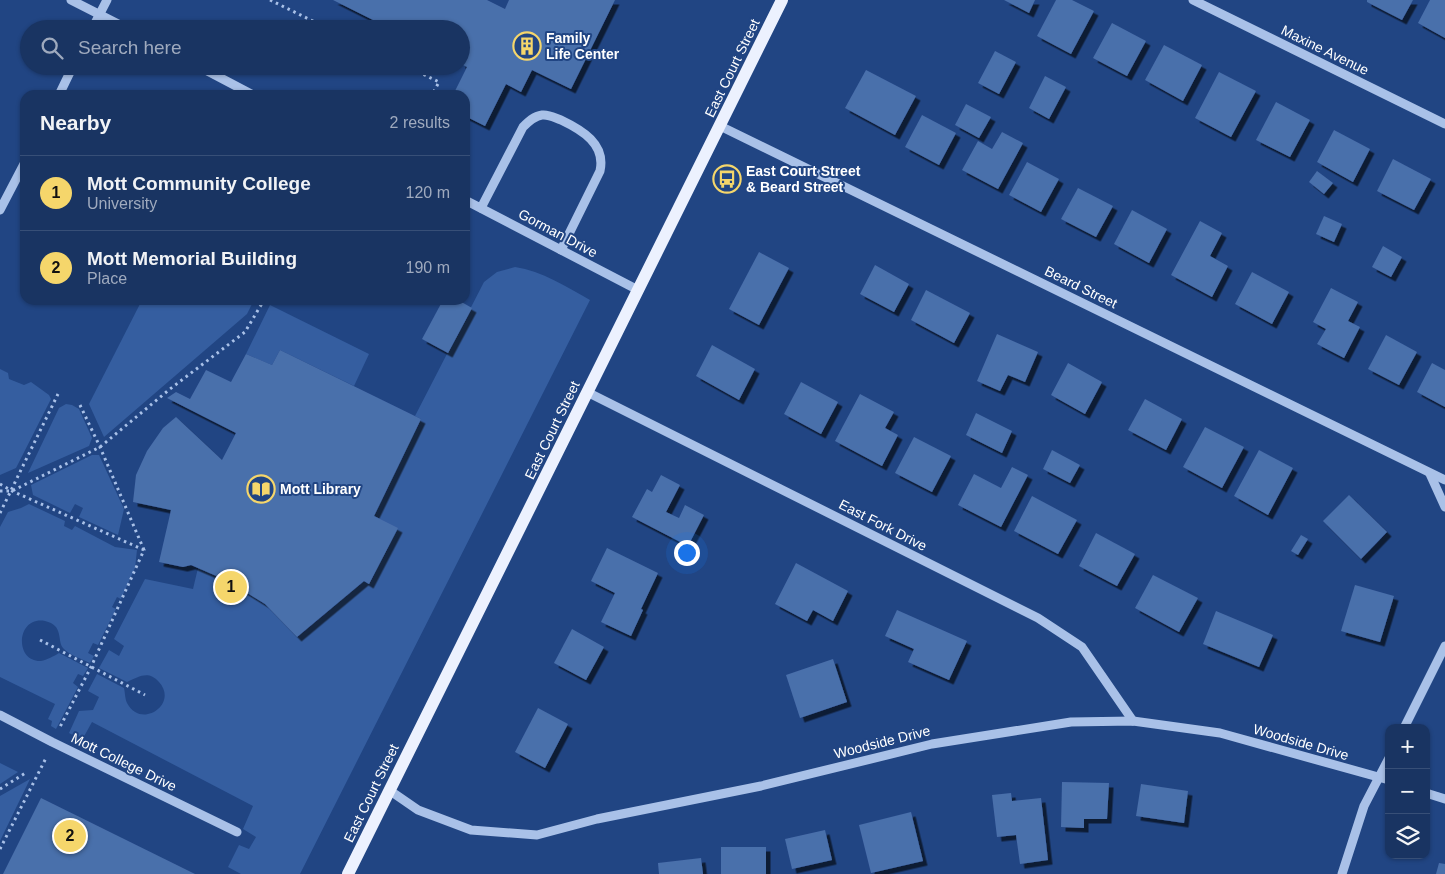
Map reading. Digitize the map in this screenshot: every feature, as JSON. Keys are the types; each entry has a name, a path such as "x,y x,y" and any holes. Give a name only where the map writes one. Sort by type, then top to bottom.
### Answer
{"main road":[{"name":"East Court Street","path":"348,874 782,0"}],"street":[{"path":"71,0 111,20"},
{"path":"97,20 107,0"},
{"name":"Maxine Avenue","path":"1193,0 1445,124"},
{"path":"61,90 69,75"},
{"path":"215,75 244,90"},
{"path":"481,208 522,127 540,115 547,114 568,124 588,135 593,140 599,150 602,166 561,250"},
{"name":"Beard Street","path":"720,126 1445,480"},
{"path":"0,210 20,172"},
{"name":"Gorman Drive","path":"470,202 638,290"},
{"name":"East Fork Drive","path":"588,392 1038,618 1082,647 1133,721"},
{"path":"1430,474 1445,507"},
{"path":"1406,724 1445,646"},
{"name":"Mott College Drive","path":"0,715 237,832"},
{"name":"Woodside Drive","path":"389,790 418,810 470,830 538,835 597,819 761,786 932,744 1072,722 1133,721 1220,733 1384,778"},
{"path":"1342,874 1364,806 1384,778"},
{"path":"1430,794 1445,799"}],"path":[{"path":"270,0 311,20"},
{"path":"425,75 439,82 435,90"},
{"path":"0,491 12,491 100,447 170,389 245,332 261,305"},
{"path":"0,513 58,394"},
{"path":"0,849 91,667 144,550 80,405"},
{"path":"0,484 144,550"},
{"path":"40,640 145,695"},
{"path":"0,789 27,772"}],"shaded area":[{"path":"515,267 545,276 590,300 300,874 241,874 228,867 239,845 249,849 256,837 243,829 253,806 92,722 82,740 69,733 79,711 93,710 99,697 88,691 97,674 124,688 126,701 133,711 149,714 156,711 161,705 164,698 164,690 155,678 147,675 127,682 99,668 109,650 119,656 124,646 114,639 145,579 193,589 198,568 228,581 265,604 297,637 364,581 374,516 421,419 415,416 484,282 497,272"},
{"path":"139,305 252,305 247,314 104,437 89,404"},
{"path":"270,305 369,354 354,386 280,350 272,365 246,354"},
{"path":"0,369 8,373 9,379 24,385 31,382 49,395 51,399 16,468 0,475"},
{"path":"66,404 79,409 92,438 89,446 28,473 59,408"},
{"path":"92,455 99,455 124,509 118,535 79,517 83,508 75,504 70,513 33,495 31,485"},
{"path":"29,504 65,521 64,526 72,530 75,526 115,547 137,550 135,568 121,599 117,597 112,607 116,609 98,645 93,643 88,653 94,656 90,663 72,655 63,648 59,633 51,623 35,621 28,625 24,632 23,647 26,654 32,659 41,661 59,653 88,668 83,676 78,674 73,683 78,687 56,729 51,726 52,721 48,719 55,704 0,677 0,527 8,512"},
{"path":"0,763 18,772 0,784"},
{"path":"30,779 0,841 0,796"}],"building":[{"name":"Family Life Center","path":"333,0 487,0 505,9 509,0 615,0 571,89 532,70 521,92 506,84 485,126 470,118 470,90 456,90 463,75 470,75 470,20 373,20"},
{"path":"1004,0 1035,0 1029,13"},
{"path":"1056,0 1072,0 1094,11 1071,54 1037,36"},
{"path":"1367,0 1413,0 1402,20 1367,2"},
{"path":"1430,0 1445,0 1445,38 1418,23"},
{"path":"1112,23 1146,41 1127,76 1093,58"},
{"path":"1164,45 1202,65 1183,101 1145,80"},
{"path":"995,51 1016,62 999,94 978,83"},
{"path":"866,70 916,96 895,135 845,108"},
{"path":"1219,72 1256,91 1231,137 1195,118"},
{"path":"1045,76 1066,87 1049,119 1029,108"},
{"path":"1276,102 1310,120 1290,157 1256,140"},
{"path":"966,104 991,117 979,138 955,125"},
{"path":"922,115 956,133 939,165 905,147"},
{"path":"1334,130 1370,149 1353,182 1317,162"},
{"path":"1002,132 1023,143 998,189 962,170 978,141 992,149"},
{"path":"1393,159 1431,179 1414,210 1377,191"},
{"path":"1027,162 1059,179 1041,212 1009,195"},
{"path":"1317,171 1333,183 1324,194 1309,182"},
{"path":"1078,188 1113,206 1096,237 1061,219"},
{"path":"1132,210 1167,229 1149,263 1114,244"},
{"path":"1324,216 1342,224 1334,242 1316,234"},
{"path":"1200,221 1222,233 1210,256 1228,266 1212,297 1171,275"},
{"path":"1383,246 1402,257 1391,277 1372,267"},
{"path":"759,252 789,268 759,325 729,309"},
{"path":"875,265 909,284 894,312 860,294"},
{"path":"1252,272 1289,292 1272,324 1235,304"},
{"path":"1331,288 1358,302 1348,321 1360,327 1344,358 1317,344 1326,329 1313,322"},
{"path":"926,290 970,313 954,343 911,320"},
{"path":"440,305 467,305 472,308 448,353 422,339"},
{"path":"997,334 1038,352 1025,382 1008,375 1000,391 977,381"},
{"path":"1386,335 1417,352 1399,385 1368,369"},
{"path":"712,345 755,369 739,400 696,376"},
{"name":"Mott Library","path":"280,350 421,419 374,516 398,528 369,584 364,581 297,637 265,604 228,581 191,565 183,567 159,562 171,510 133,502 136,475 147,451 163,428 176,417 222,460 236,433 167,398 176,392 190,399 206,370 231,382 246,354 272,365"},
{"path":"1068,363 1102,382 1085,414 1051,395"},
{"path":"1432,363 1445,370 1445,407 1417,392"},
{"path":"801,382 838,402 821,434 784,414"},
{"path":"860,394 894,412 885,428 898,435 882,466 835,441"},
{"path":"1145,399 1182,419 1166,450 1128,430"},
{"path":"976,413 1012,431 1002,453 966,435"},
{"path":"1205,427 1244,447 1222,488 1183,467"},
{"path":"914,437 951,456 932,492 895,473"},
{"path":"1052,450 1080,465 1070,483 1043,469"},
{"path":"1259,450 1293,468 1268,515 1234,496"},
{"path":"1012,467 1028,475 1001,527 958,505 974,474 1001,488"},
{"path":"661,475 680,485 666,512 679,518 685,505 704,515 688,546 632,517 647,489 652,492"},
{"path":"1349,495 1387,532 1361,559 1323,521"},
{"path":"1032,496 1077,520 1058,554 1014,531"},
{"path":"1096,533 1135,554 1117,586 1079,566"},
{"path":"1301,535 1308,539 1298,555 1291,551"},
{"path":"607,548 658,573 631,636 601,622 615,593 591,581"},
{"path":"796,563 848,591 833,621 813,610 807,621 775,604"},
{"path":"1153,575 1198,598 1179,632 1135,608"},
{"path":"1355,585 1394,596 1380,642 1341,631"},
{"path":"897,610 967,641 949,680 908,662 914,649 885,636"},
{"path":"1216,611 1273,635 1259,667 1203,644"},
{"path":"572,629 604,647 586,680 554,663"},
{"path":"833,659 847,702 800,718 786,675"},
{"path":"538,708 568,724 545,768 515,752"},
{"path":"1062,782 1109,783 1107,819 1084,819 1084,828 1061,827"},
{"path":"1141,784 1188,791 1184,823 1136,816"},
{"path":"1011,793 1012,801 1041,798 1048,860 1020,864 1016,835 997,837 992,795"},
{"path":"41,798 195,874 3,874"},
{"path":"911,812 923,861 871,873 859,825"},
{"path":"825,830 832,860 792,869 785,839"},
{"path":"721,847 766,847 766,874 721,874"},
{"path":"701,858 703,874 659,874 658,863"},
{"path":"1439,863 1445,864 1445,874 1436,874"}],"place":[{"name":"Family Life Center","path":"527,46"},
{"name":"East Court Street & Beard Street","path":"727,179"},
{"name":"Mott Library","path":"261,489"},
{"name":"Mott Community College","path":"231,587"},
{"name":"Mott Memorial Building","path":"70,836"}]}
